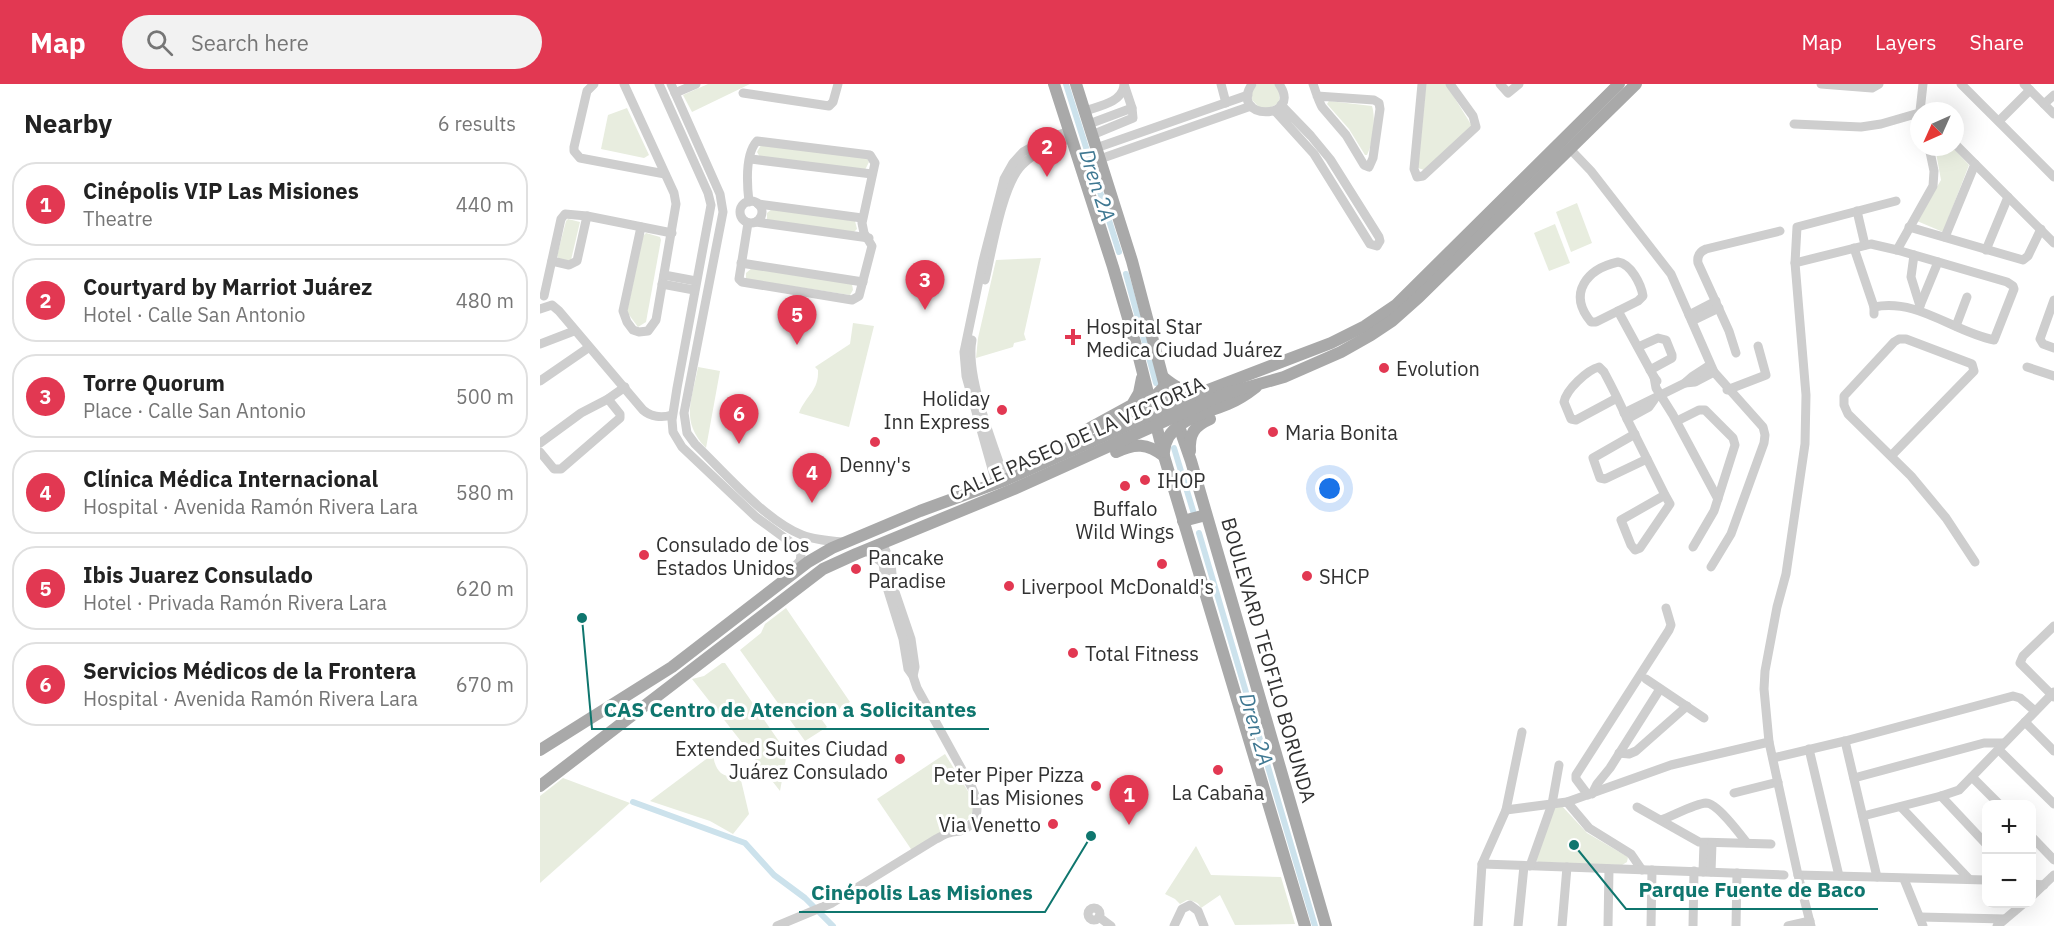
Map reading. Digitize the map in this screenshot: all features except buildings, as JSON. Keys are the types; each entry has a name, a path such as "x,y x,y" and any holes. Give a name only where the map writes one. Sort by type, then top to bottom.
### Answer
{"main road":[{"name":"BOULEVARD TEOFILO BORUNDA","path":"1054,84 1113,267 1164,456 1305,926"},
{"name":"BOULEVARD TEOFILO BORUNDA","path":"1076,84 1132,261 1164,382 1191,462 1326,926"},
{"name":"CALLE PASEO DE LA VICTORIA","path":"540,750 653,679 822,553 920,511 1059,457 1153,414 1176,416 1227,393 1268,382 1341,352 1371,335 1392,321 1432,284 1570,149 1629,86"},
{"name":"CALLE PASEO DE LA VICTORIA","path":"1176,416 1200,393 1331,343 1387,312 1441,259 1629,86"},
{"path":"1432,284 1430,278 1441,263 1441,259"},
{"path":"1113,267 1132,261"},
{"path":"1191,462 1191,437 1196,426 1239,407 1280,371 1315,355 1331,343"},
{"path":"1059,457 1090,428 1132,405 1139,393 1143,374"},
{"path":"1153,414 1164,382 1186,392 1200,393"},
{"name":"CALLE PASEO DE LA VICTORIA","path":"541,785 823,569 1077,462 1153,414"},
{"path":"1077,462 1098,458 1137,445 1144,445 1164,456 1165,444 1176,416"},
{"path":"1014,489 1020,480 1071,456 1081,447"},
{"path":"961,511 976,498 1001,487 1000,481"},
{"path":"1183,521 1206,515"}],"street":[{"path":"594,84 588,91 574,147 576,155 580,158 665,174"},
{"path":"624,84 676,201 656,320 652,328 644,332 633,330 627,322 623,308 641,227"},
{"path":"659,84 708,193 711,208 672,415 673,432"},
{"path":"696,84 674,87 720,194 723,209 684,414 689,437 768,513 801,535 813,539 846,542"},
{"path":"758,96 759,84"},
{"path":"742,93 829,106 833,102 838,84"},
{"path":"1221,84 1226,103"},
{"path":"1252,84 1248,95 1251,106 1262,113 1278,108"},
{"path":"1278,108 1283,92 1279,84"},
{"path":"1313,84 1317,96 1322,107 1346,135 1364,165 1369,167 1373,158 1379,103 1374,100 1317,96"},
{"path":"1422,84 1414,169 1416,177 1423,176 1476,127 1473,116 1450,84"},
{"path":"1500,84 1507,93 1519,84"},
{"path":"1821,84 1872,88 1878,85"},
{"path":"1921,102 1923,84"},
{"path":"1961,84 2054,177"},
{"path":"1085,111 1119,98 1124,85"},
{"path":"1094,141 1132,120 1134,116 1124,85"},
{"path":"1999,121 2027,87 2054,114"},
{"path":"1094,141 1248,95"},
{"path":"2044,104 2054,95"},
{"path":"1094,141 1251,106"},
{"path":"1278,108 1311,136 1330,159 1380,239 1377,246 1370,244 1314,154 1278,108"},
{"path":"1794,124 1872,126 1910,115"},
{"path":"1834,126 1834,138"},
{"path":"1000,481 966,376 964,352 983,261 1004,179 1013,163 1023,152 1041,142 1070,134"},
{"path":"711,208 723,209 747,207 761,208 762,214 752,222 741,263 739,279 744,283 852,300 859,296 872,246 869,238 862,228 862,218 874,159 864,153 760,141 754,146 747,176 747,207 743,220 752,222 869,238"},
{"path":"1570,149 1590,168 1662,260 1675,281 1712,369 1727,390 1760,423 1765,435 1731,534 1712,567"},
{"path":"1964,153 2054,243"},
{"path":"1897,250 1933,186 1934,171 1931,156"},
{"path":"751,159 872,174"},
{"path":"1945,237 1975,164"},
{"path":"1986,250 2008,197"},
{"path":"1788,926 1810,923 1769,742 1764,689 1765,671 1777,607 1786,574 1805,444 1806,395 1795,263 1797,227 1896,201"},
{"path":"747,207 862,218"},
{"path":"1857,212 1865,244"},
{"path":"544,296 563,216 568,213 672,233"},
{"path":"552,261 569,265 577,261 587,216"},
{"path":"1357,223 1366,216"},
{"path":"1909,227 2018,260 2028,256 2041,230"},
{"path":"1736,353 1718,304 1698,263 1698,257 1706,249 1780,231"},
{"path":"1795,263 1865,244 1897,250 2007,282 2013,286 2013,296 1995,339 1991,340 1956,326 1919,308 1893,305 1874,311 1854,248"},
{"path":"1914,255 1911,277 1919,308"},
{"path":"1618,262 1627,266 1642,291 1642,299 1618,311 1596,322 1591,322 1587,316 1580,290 1590,275 1605,265 1618,262"},
{"path":"1919,308 1938,262"},
{"path":"741,263 862,282"},
{"path":"663,280 695,286"},
{"path":"1956,326 1967,297"},
{"path":"2054,301 2040,339 2043,344 2054,348"},
{"path":"1690,318 1718,304"},
{"path":"540,309 549,305 555,307 638,406 647,413 663,417 672,415"},
{"path":"1618,311 1652,374 1660,397 1675,418 1718,499"},
{"path":"540,344 574,330"},
{"path":"1638,347 1658,338 1666,340 1672,358 1652,374"},
{"path":"1892,456 1974,370 1972,364 1906,339 1899,339 1893,342 1844,396 1844,405 1848,414 1892,456 1946,519 1975,562"},
{"path":"1727,390 1766,375 1758,346"},
{"path":"540,381 588,348"},
{"path":"683,357 694,359"},
{"path":"2027,367 2054,376"},
{"path":"1617,398 1576,420 1571,419 1564,405 1564,398 1592,370 1599,368 1604,372 1617,398 1635,434 1647,459 1670,504 1640,548 1635,550 1621,520 1665,495"},
{"path":"1626,416 1644,402 1660,397 1686,383 1693,376 1712,369"},
{"path":"540,443 581,413 608,399 621,387"},
{"path":"621,387 638,413 662,423 673,432 679,443 762,522 789,540 799,550 801,558 796,565 796,571"},
{"path":"540,452 554,469 561,469 620,418 620,414 608,399"},
{"path":"1675,418 1699,410 1708,412 1733,438 1736,445 1710,519 1693,547"},
{"path":"1635,434 1593,458 1600,478 1605,479 1647,459"},
{"path":"679,443 689,437"},
{"path":"762,522 768,513"},
{"path":"882,543 891,562 892,586 911,639 915,667 913,676"},
{"path":"777,926 816,910 936,839 963,830 976,817 978,806 972,788 908,669 903,639 886,585 883,563 865,550"},
{"path":"1594,793 1576,779 1576,776 1669,630 1671,625 1666,608"},
{"path":"1863,816 1955,792 1972,777 2053,695 2020,663 2054,626"},
{"path":"1646,679 1704,718"},
{"path":"1594,793 1660,689"},
{"path":"1773,758 2009,697 2020,698 2035,711"},
{"path":"1619,753 1629,754 1636,751 1687,706"},
{"path":"2025,722 2054,751"},
{"path":"1478,926 1482,864 1506,810 1521,732"},
{"path":"1845,741 1877,877"},
{"path":"1506,810 1567,802 1682,762 1769,742"},
{"path":"1854,778 1984,743 2001,746 2054,804"},
{"path":"1809,749 1839,876"},
{"path":"1518,926 1527,866 1552,804 1559,765"},
{"path":"1972,777 1995,800"},
{"path":"1734,793 1778,782"},
{"path":"1941,796 1982,840"},
{"path":"1567,802 1589,828 1631,854 1642,870"},
{"path":"1661,820 1702,804 1710,804 1719,810 1747,843"},
{"path":"1637,807 1694,840 1708,843 1771,844"},
{"path":"1901,807 1969,879"},
{"path":"2036,842 2054,860"},
{"path":"1693,926 1708,843"},
{"path":"1482,864 1784,875"},
{"path":"1562,926 1567,867"},
{"path":"1608,926 1609,868"},
{"path":"1651,926 1652,870"},
{"path":"1736,926 1737,873"},
{"path":"1798,875 1982,880"},
{"path":"2036,892 2054,876"},
{"path":"1904,879 1921,922 2005,919"},
{"path":"2036,884 2044,885"},
{"path":"1174,926 1182,909 1190,905 1198,911 1204,926"},
{"path":"1997,926 2017,908"},
{"path":"1092,921 1111,926"}],"shaded area":[{"path":"708,84 750,84 692,112 683,95"},
{"path":"1257,84 1275,84 1280,89 1279,103 1263,111 1252,100 1252,90"},
{"path":"1426,84 1446,84 1472,126 1424,170 1418,168"},
{"path":"1329,101 1372,106 1373,131 1367,155 1349,129 1327,104"},
{"path":"627,108 649,155 644,158 601,149 608,115"},
{"path":"761,145 867,158 869,162 865,170 760,157 757,152"},
{"path":"1937,156 1960,156 1969,165 1943,232 1917,221 1941,180"},
{"path":"1577,203 1592,243 1571,252 1556,212"},
{"path":"772,209 855,221 857,229 853,233 767,220 767,213"},
{"path":"568,219 580,222 571,260 568,262 560,260 557,256"},
{"path":"1555,224 1570,263 1549,271 1534,233"},
{"path":"646,233 660,237 661,240 646,322 638,327 627,312 643,236"},
{"path":"1041,258 1024,334 1026,340 1014,343 1013,347 976,358 978,338 996,260"},
{"path":"752,268 852,284 853,290 850,295 746,279 746,273"},
{"path":"853,323 874,326 849,427 799,413 816,383 818,370 815,367 850,344"},
{"path":"698,367 720,371 706,448 693,429 690,419 691,400"},
{"path":"786,608 850,702 822,720 827,727 805,741 740,650 761,633 765,624"},
{"path":"725,663 787,753 780,791 692,679 704,676"},
{"path":"713,754 720,773 734,777 740,776 749,814 733,834 710,821 650,801"},
{"path":"945,754 974,801 973,810 969,818 952,832 913,852 877,799"},
{"path":"563,778 630,803 540,883 540,796"},
{"path":"1561,805 1587,833 1628,857 1627,862 1622,865 1538,862 1536,860 1553,809"},
{"path":"1196,846 1211,875 1281,877 1295,924 1235,925 1220,895 1201,908 1194,901 1187,900 1180,904 1165,894"}],"waterway":[{"name":"Dren 2A","path":"1066,84 1119,252"},
{"name":"Dren 2A","path":"1126,274 1156,383"},
{"name":"Dren 2A","path":"1174,448 1194,514"},
{"name":"Dren 2A","path":"1199,533 1315,926"},
{"path":"633,802 745,843 774,875 805,898 833,926"}],"place":[{"name":"Courtyard by Marriot Juárez","path":"1047,177"},
{"name":"Torre Quorum","path":"925,310"},
{"name":"Hospital Star Medica Ciudad Juárez","path":"1073,337"},
{"name":"Ibis Juarez Consulado","path":"797,345"},
{"name":"Evolution","path":"1384,368"},
{"name":"Holiday Inn Express","path":"1002,410"},
{"name":"Maria Bonita","path":"1273,432"},
{"name":"Denny's","path":"875,442"},
{"name":"Servicios Médicos de la Frontera","path":"739,444"},
{"name":"IHOP","path":"1145,480"},
{"name":"Buffalo Wild Wings","path":"1125,486"},
{"name":"Clínica Médica Internacional","path":"812,503"},
{"name":"Consulado de los Estados Unidos","path":"644,555"},
{"name":"McDonald's","path":"1162,564"},
{"name":"Pancake Paradise","path":"856,569"},
{"name":"SHCP","path":"1307,576"},
{"name":"Liverpool","path":"1009,586"},
{"name":"CAS Centro de Atencion a Solicitantes","path":"582,618"},
{"name":"Total Fitness","path":"1073,653"},
{"name":"Extended Suites Ciudad Juárez Consulado","path":"900,759"},
{"name":"La Cabaña","path":"1218,770"},
{"name":"Peter Piper Pizza Las Misiones","path":"1096,786"},
{"name":"Via Venetto","path":"1053,824"},
{"name":"Cinépolis VIP Las Misiones","path":"1129,825"},
{"name":"Cinépolis Las Misiones","path":"1091,836"},
{"name":"Parque Fuente de Baco","path":"1574,845"}]}
